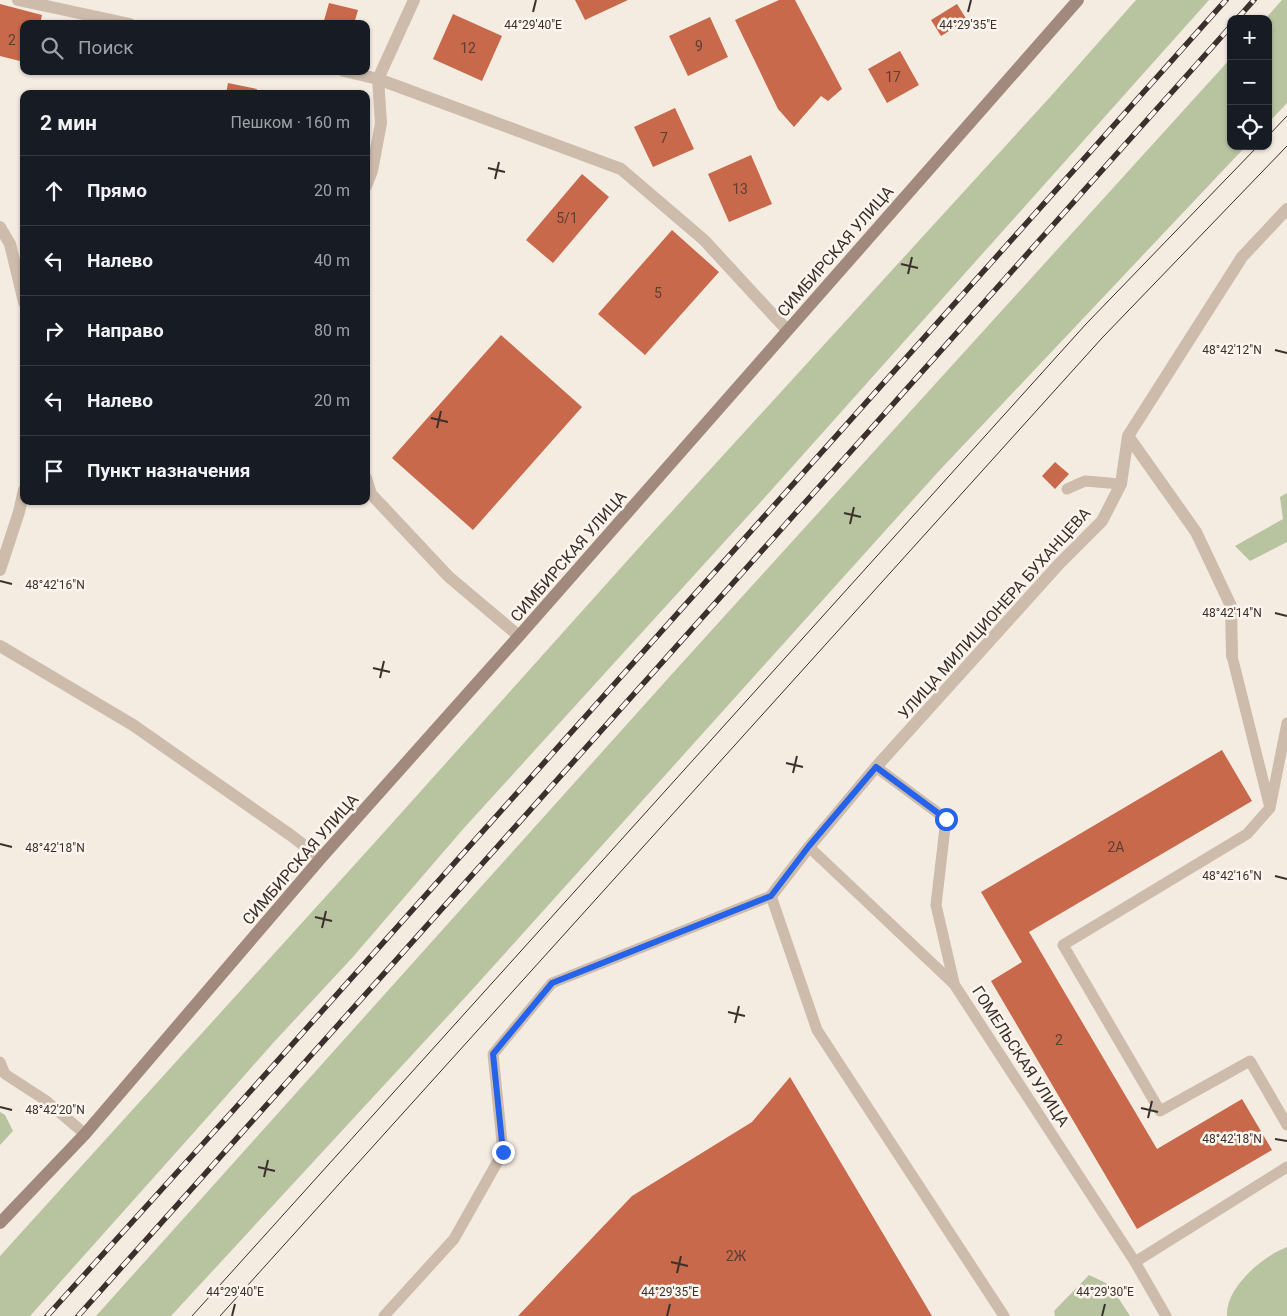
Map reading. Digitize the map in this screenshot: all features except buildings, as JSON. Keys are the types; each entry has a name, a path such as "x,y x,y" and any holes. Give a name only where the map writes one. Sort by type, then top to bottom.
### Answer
{"main road":[{"name":"СИМБИРСКАЯ УЛИЦА","path":"0,1222 85,1134 321,858 519,636 1078,0"}],"street":[{"path":"18,0 111,20"},
{"path":"370,176 381,123 378,79 414,0"},
{"path":"361,75 378,79 621,169 704,240 787,330"},
{"name":"УЛИЦА МИЛИЦИОНЕРА БУХАНЦЕВА","path":"771,896 809,846 876,767 1059,564 1102,521 1121,484 1128,436 1242,257 1287,209"},
{"path":"0,226 10,244 20,285"},
{"path":"1128,436 1196,532 1231,606 1232,656"},
{"path":"370,491 449,578 519,636"},
{"path":"0,570 21,505"},
{"path":"0,646 133,725 321,858"}],"lane":[{"path":"1067,489 1085,481 1121,484"},
{"path":"1232,656 1270,808"},
{"path":"1287,724 1270,808 1247,834 1063,945 1160,1111 1250,1061 1287,1125"},
{"path":"876,767 946,819 936,905 954,984"},
{"name":"ГОМЕЛЬСКАЯ УЛИЦА","path":"809,846 954,984 1135,1262 1166,1316"},
{"path":"384,1316 454,1239 503,1152 493,1054 552,983 771,896 817,1030 1004,1316"},
{"path":"0,1062 3,1074 45,1100 85,1134"},
{"path":"1135,1262 1287,1167"}],"green space":[{"path":"1136,0 1209,0 767,495 464,828 352,958 274,1042 30,1316 0,1316 0,1256"},
{"path":"1282,0 1287,0 1287,103 1272,119 1272,15 1269,15"},
{"path":"1227,62 1227,150 1242,150 938,472 471,991 171,1316 96,1316 672,674"},
{"path":"1287,493 1287,542 1250,561 1235,546 1283,519 1280,497"},
{"path":"0,1112 5,1115 13,1131 0,1145"},
{"path":"1287,1247 1287,1316 1227,1316 1228,1305 1232,1295 1247,1274 1277,1251"},
{"path":"1089,1275 1110,1285 1130,1316 1055,1316 1054,1311"}],"tram line":[{"path":"1272,132 1287,116"},
{"path":"220,1316 1102,338 1287,146"},
{"path":"192,1316 1086,324 1254,150"}],"railway":[{"path":"47,1316 230,1114 1226,0"},
{"path":"1241,15 1254,0"},
{"path":"78,1316 1227,30"}],"route":[{"path":"503,1152 493,1054 552,983 771,896 809,846 876,767 946,819"}]}
